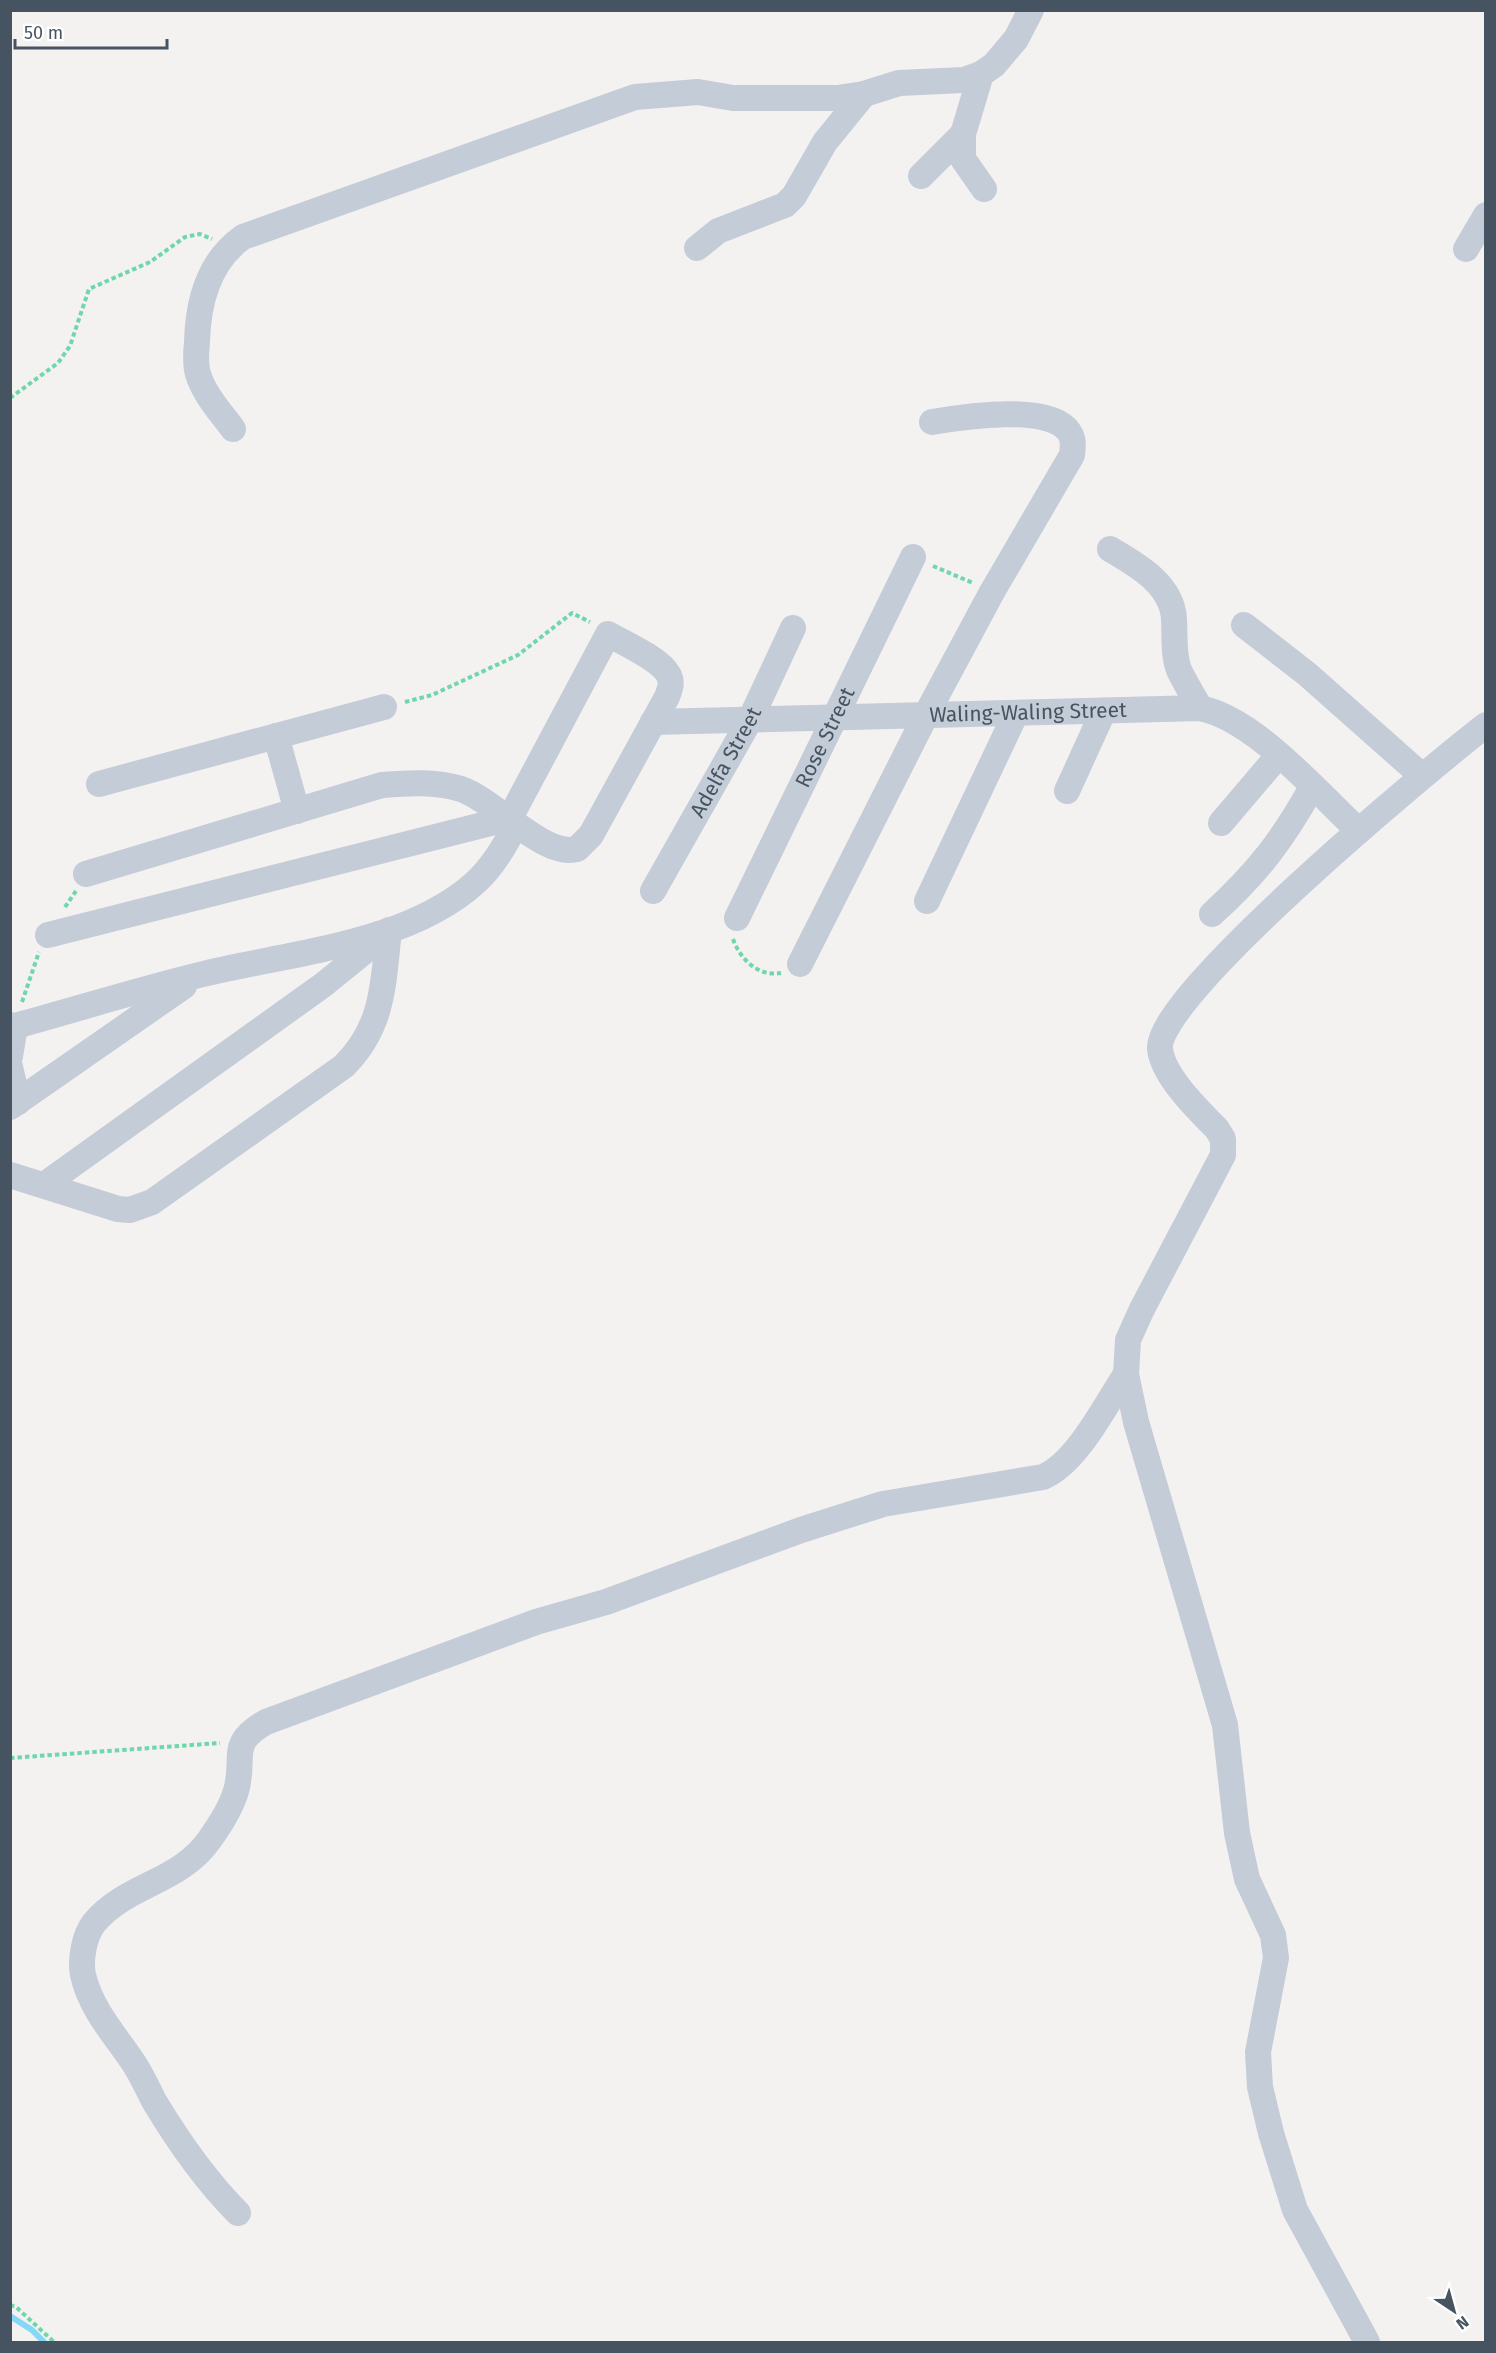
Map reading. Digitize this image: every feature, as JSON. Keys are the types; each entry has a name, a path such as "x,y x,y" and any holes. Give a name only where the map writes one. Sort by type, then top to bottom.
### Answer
{"street":[{"path":"233,429 217,408 198,375 197,321 206,284 228,248 260,230 635,97 698,92 733,98 811,99 864,94 899,83 964,80 981,74 994,65 1016,39 1031,10"},
{"path":"981,74 963,134 963,159 984,189"},
{"path":"698,248 718,231 785,205 794,196 825,142 864,94"},
{"path":"921,176 963,134"},
{"path":"1466,249 1485,215"},
{"path":"800,964 926,715 992,592 1072,455 1073,440 1069,430 1059,423 1021,414 974,414 933,422"},
{"path":"1110,549 1138,566 1155,580 1169,597 1174,615 1179,669 1200,708"},
{"name":"Rose Street","path":"737,918 913,557"},
{"path":"1244,625 1314,681 1421,775"},
{"name":"Adelfa Street","path":"653,891 751,718 793,628"},
{"path":"10,1056 13,1025 199,975 384,932 430,912 477,881 494,861 512,822 608,634 653,660 669,675 671,686 653,722 591,835 577,849 561,849 512,822 477,796 459,788 413,782 382,785 86,874"},
{"path":"99,784 384,707"},
{"name":"Waling-Waling Street","path":"653,722 837,715 1103,712 1200,708 1217,711 1236,720 1359,831"},
{"path":"1067,791 1103,712"},
{"path":"927,901 1016,713"},
{"path":"1367,2343 1295,2210 1271,2133 1260,2087 1258,2052 1276,1958 1273,1935 1247,1878 1237,1833 1225,1725 1136,1422 1126,1374 1128,1340 1223,1155 1223,1139 1217,1129 1167,1072 1160,1048 1164,1032 1194,988 1359,831 1421,775 1485,725"},
{"path":"276,736 297,811"},
{"path":"1221,823 1278,756"},
{"path":"1212,914 1249,880 1270,855 1312,787"},
{"path":"48,935 512,822"},
{"path":"10,1175 118,1209 141,1207 344,1066 362,1048 373,1028 381,997 384,932"},
{"path":"44,1185 323,985 384,932"},
{"path":"10,1067 14,1104 199,975"},
{"path":"238,2213 215,2191 181,2143 136,2066 105,2023 88,1992 83,1973 83,1950 93,1924 114,1905 176,1873 210,1840 228,1812 237,1791 242,1741 247,1734 266,1722 536,1622 606,1602 801,1530 882,1504 1043,1477 1053,1473 1074,1451 1126,1374"}],"path":[{"path":"10,398 58,363 70,346 89,289 150,262 185,237 200,234 228,248"},
{"path":"913,557 992,592"},
{"path":"384,707 432,695 518,655 572,613 608,634"},
{"path":"737,918 733,940 739,955 753,967 773,975 788,972 800,964"},
{"path":"10,1758 242,1741"},
{"path":"10,2305 16,2307 54,2343"}],"waterway":[{"path":"10,2316 32,2330 44,2342"}]}
